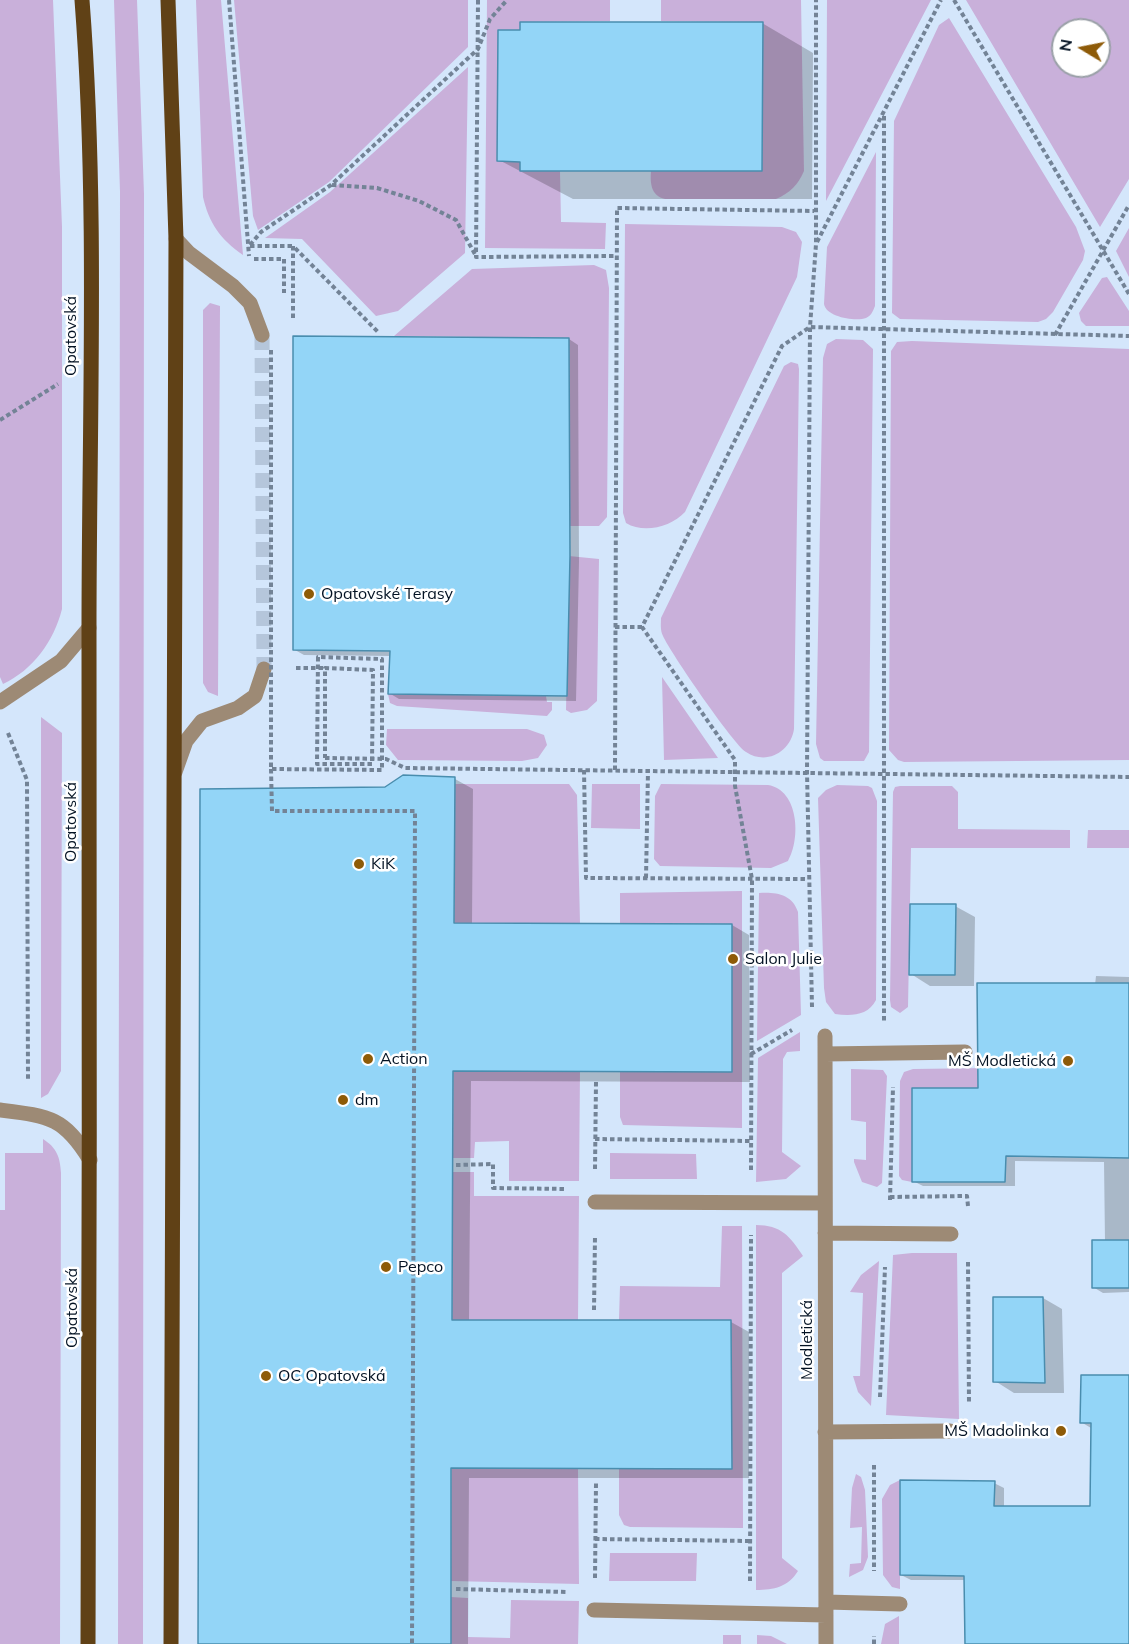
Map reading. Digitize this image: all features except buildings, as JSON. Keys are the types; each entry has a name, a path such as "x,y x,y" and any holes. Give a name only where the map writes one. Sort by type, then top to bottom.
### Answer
{"main road":[{"name":"Opatovská","path":"82,0 86,58 89,364 90,1160 87,1644"},
{"path":"168,0 176,238 171,1644"}],"street":[{"path":"176,238 189,254 233,286 250,303 262,335"},
{"path":"0,702 61,662 89,628"},
{"path":"175,772 186,741 202,721 238,708 255,696 264,669"},
{"name":"Modletická","path":"825,1036 826,1644"},
{"path":"825,1054 965,1052"},
{"path":"0,1110 57,1121 75,1135 90,1160"},
{"path":"595,1202 825,1203"},
{"path":"825,1233 951,1234"},
{"path":"825,1432 950,1431"},
{"path":"594,1610 750,1613 826,1609 874,1603 900,1604"}],"path":[{"path":"229,0 249,259 284,259 284,304"},
{"path":"476,257 478,0"},
{"path":"249,246 261,232 331,185 478,49 490,19 507,0"},
{"path":"812,1010 807,879 807,772 810,327 816,244 814,211 816,0"},
{"path":"816,244 884,116 941,0"},
{"path":"954,0 1129,294"},
{"path":"874,1644 874,1464 890,1197 894,1073 884,1036 882,331 884,116"},
{"path":"331,185 377,189 419,201 456,220 476,257"},
{"path":"1054,335 1129,205"},
{"path":"615,770 617,208 814,211"},
{"path":"249,246 293,246 379,333"},
{"path":"293,246 293,327"},
{"path":"476,257 616,256"},
{"path":"642,627 782,346 810,327 882,331 1129,336"},
{"path":"271,350 272,811 415,812 412,1644"},
{"path":"0,420 89,364"},
{"path":"615,627 642,627"},
{"path":"642,627 735,760 742,832 752,879 750,1613"},
{"path":"272,769 382,770 382,759 382,748 382,737 382,703 382,659 318,657 317,764 372,764 372,752 373,717 373,670 326,668 325,758 355,759 366,759 376,759 386,759 405,768 884,772 1129,777"},
{"path":"4,725 27,780 29,1080 23,1087"},
{"path":"585,770 586,878 807,879"},
{"path":"646,878 648,771"},
{"path":"751,1054 800,1026"},
{"path":"595,1139 751,1141"},
{"path":"456,1165 493,1164 493,1188 572,1189"},
{"path":"890,1197 968,1196 968,1208"},
{"path":"968,1254 969,1405"},
{"path":"874,1464 886,1464"},
{"path":"594,1610 596,1483"},
{"path":"596,1539 750,1541"},
{"path":"456,1589 594,1592"}],"shaded area":[{"path":"0,0 53,0 62,227 62,609 54,632 41,653 24,671 3,684 0,677"},
{"path":"114,0 137,0 144,194 143,1644 118,1644 120,192"},
{"path":"196,0 221,0 243,255 228,243 212,223 203,197"},
{"path":"234,0 468,0 468,47 329,182 258,230 253,216"},
{"path":"487,0 610,0 610,21 521,22 520,30 498,30 520,162 560,171 561,222 606,223 605,249 485,248"},
{"path":"661,0 801,0 804,171 793,188 785,194 776,199 665,199 654,192 651,184 651,171 762,22 661,21"},
{"path":"827,0 931,0 826,201"},
{"path":"966,0 1129,0 1129,179 1100,227"},
{"path":"949,18 1076,227 1085,251 1083,260 1053,312 1046,319 1038,322 900,319 892,313 894,121 939,25"},
{"path":"468,67 465,253 398,311 376,316 302,239 265,238 330,192"},
{"path":"876,152 875,306 871,315 866,318 849,319 830,312 824,304 827,247"},
{"path":"625,224 782,227 796,232 802,242 797,277 685,512 672,522 649,528 626,523 623,513"},
{"path":"1129,228 1129,277 1116,251"},
{"path":"594,265 606,270 609,288 607,517 599,526 570,526 569,338 394,336 472,269"},
{"path":"1107,277 1129,311 1129,326 1086,326 1081,321 1079,313 1102,278"},
{"path":"210,303 220,306 218,696 208,692 203,683 203,310"},
{"path":"836,339 863,340 873,349 869,752 864,761 824,761 820,758 816,744 823,358 827,344"},
{"path":"897,342 1129,349 1129,760 904,762 898,760 889,750 891,351"},
{"path":"791,362 798,364 799,369 794,729 792,737 783,750 770,757 762,757 754,756 739,746 716,716 668,645 661,632 661,618 784,366"},
{"path":"569,556 599,559 597,701 587,710 571,713 566,710"},
{"path":"662,677 718,758 664,760"},
{"path":"388,694 546,696 547,702 552,702 552,710 547,716 397,706 390,703"},
{"path":"41,717 62,733 61,1071 48,1094 41,1098"},
{"path":"387,729 527,729 544,735 547,745 538,758 522,761 398,760 386,745"},
{"path":"455,784 569,784 577,795 580,923 490,923 489,1071 580,1072 579,1181 509,1181 509,1141 475,1142 474,1158 453,1158"},
{"path":"592,784 640,784 640,829 591,828"},
{"path":"661,784 768,785 778,789 791,805 796,829 795,841 788,861 771,868 660,866 654,859 655,796"},
{"path":"837,785 868,786 872,788 877,801 876,1000 864,1012 853,1015 835,1014 826,1002 824,988 818,798 826,790"},
{"path":"952,786 958,792 958,829 1070,830 1070,848 911,848 908,1007 900,1013 891,1007 890,1000 893,792 895,787"},
{"path":"1088,830 1129,830 1129,848 1087,848"},
{"path":"742,891 742,1128 623,1125 620,1117 620,1072 732,1072 732,924 620,923 620,893"},
{"path":"759,893 783,895 792,901 798,912 801,1015 757,1041"},
{"path":"800,1032 800,1051 787,1052 783,1059 782,1152 801,1166 786,1179 756,1182 758,1058"},
{"path":"990,1068 990,1088 912,1088 912,1182 902,1180 899,1176 900,1081 904,1072 913,1069"},
{"path":"851,1069 883,1070 887,1076 882,1183 877,1187 862,1182 854,1162 854,1159 866,1160 866,1122 851,1120"},
{"path":"43,1139 57,1153 61,1173 60,1644 0,1644 0,1210 5,1210 5,1153 43,1153"},
{"path":"610,1153 696,1154 697,1179 610,1179"},
{"path":"453,1172 474,1172 474,1196 579,1196 578,1320 488,1320 488,1468 578,1468 579,1584 451,1581"},
{"path":"756,1225 772,1227 784,1233 803,1256 782,1273 782,1558 798,1571 785,1584 756,1590"},
{"path":"722,1226 742,1226 743,1528 630,1527 624,1525 619,1515 619,1469 731,1469 731,1321 619,1320 620,1286 720,1287"},
{"path":"957,1253 959,1419 886,1415 893,1255"},
{"path":"879,1261 871,1406 858,1392 853,1376 860,1376 863,1293 850,1292 861,1275"},
{"path":"856,1474 861,1477 865,1490 868,1557 863,1570 849,1577 850,1564 861,1563 862,1527 850,1528 852,1488"},
{"path":"900,1480 900,1589 892,1587 883,1575 882,1499 890,1485"},
{"path":"610,1553 697,1553 696,1581 609,1581"},
{"path":"451,1597 468,1598 468,1637 510,1638 511,1600 579,1601 578,1644 451,1644"},
{"path":"899,1616 899,1644 881,1644 885,1624"},
{"path":"723,1635 741,1635 741,1644 723,1644"},
{"path":"757,1635 771,1636 787,1644 757,1644"}],"tunnel":[{"path":"262,335 264,669"}],"place":[{"name":"Opatovské Terasy","path":"309,594"},
{"name":"KiK","path":"359,864"},
{"name":"Salon Julie","path":"733,959"},
{"name":"Action","path":"368,1059"},
{"name":"MŠ Modletická","path":"1068,1061"},
{"name":"dm","path":"343,1100"},
{"name":"Pepco","path":"386,1267"},
{"name":"OC Opatovská","path":"266,1376"},
{"name":"MŠ Madolinka","path":"1061,1431"}]}
